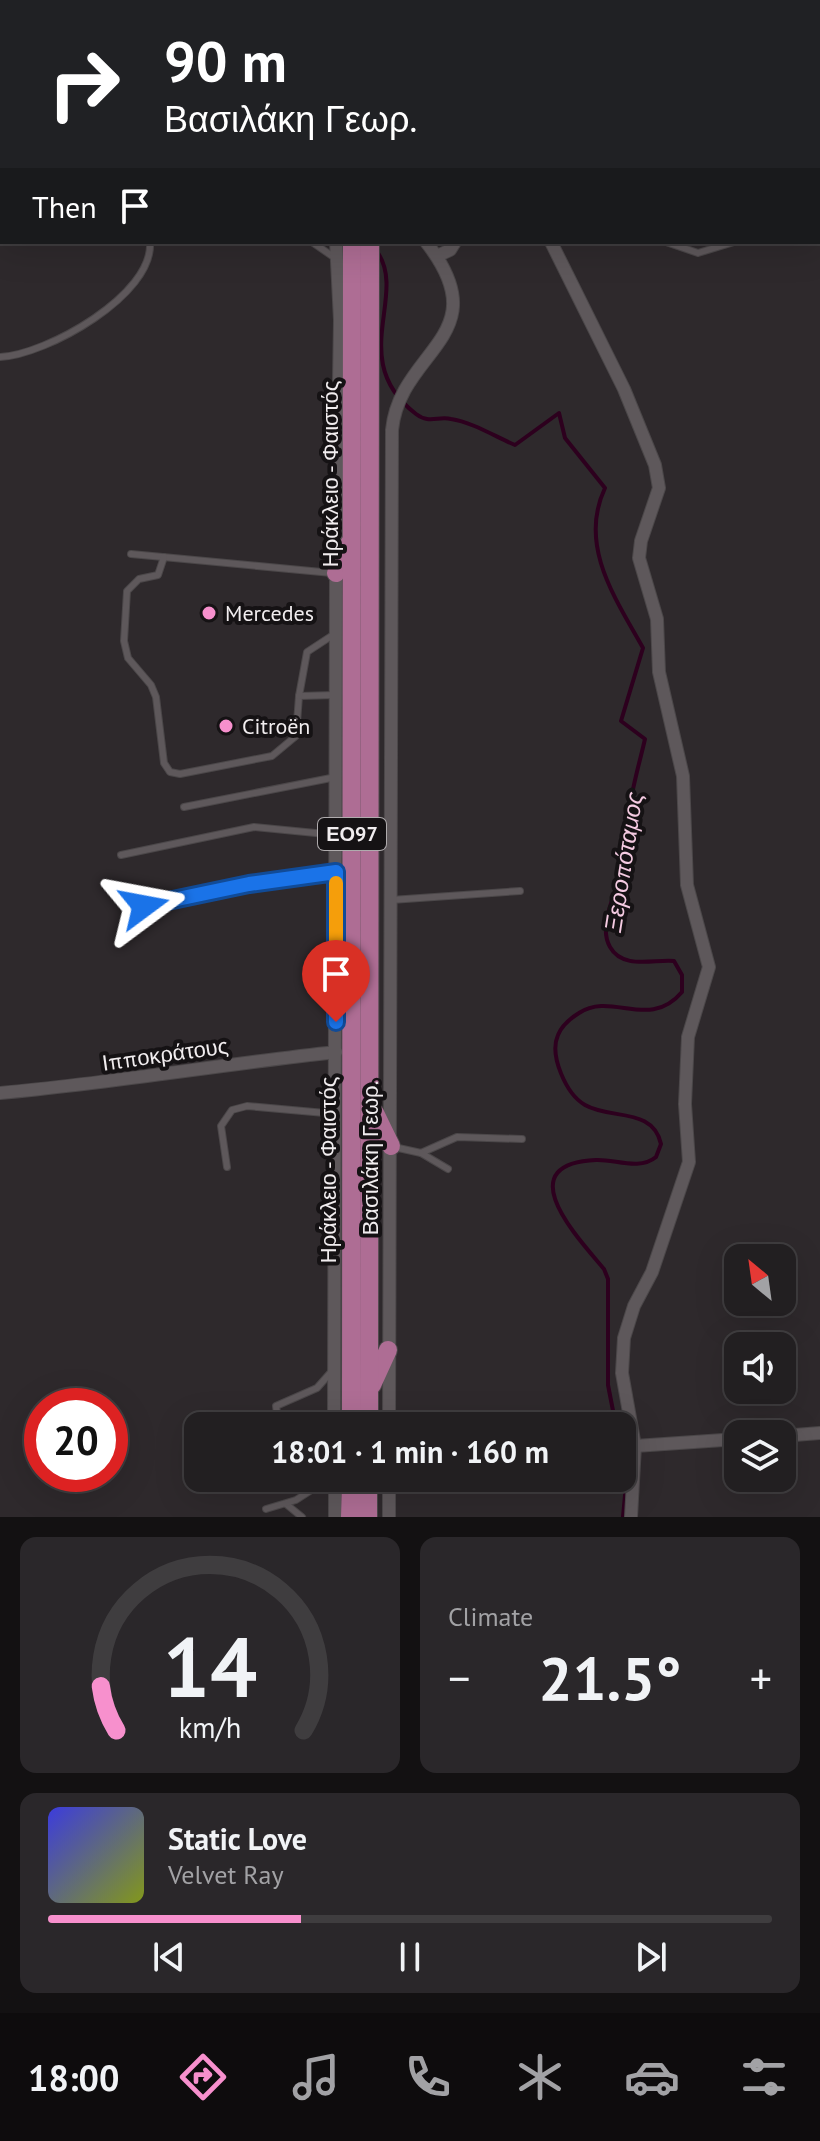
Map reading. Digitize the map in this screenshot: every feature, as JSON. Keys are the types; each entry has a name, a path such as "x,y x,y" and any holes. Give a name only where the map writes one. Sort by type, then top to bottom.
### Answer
{"main road":[{"name":"Ηράκλειο - Φαιστός","path":"351,1412 352,244"},
{"name":"Ηράκλειο - Φαιστός","path":"369,1412 371,244"},
{"path":"336,573 347,552 353,529"},
{"path":"370,1103 391,1146"},
{"path":"369,1395 388,1350"},
{"path":"350,1517 351,1492"},
{"path":"368,1492 368,1517"}],"street":[{"name":"Βασιλάκη Γεωρ.","path":"334,1412 336,244"},
{"name":"Βασιλάκη Γεωρ.","path":"389,1412 392,430 398,404 409,383 442,339 452,317 451,282 428,244"},
{"path":"437,256 450,250 454,244"},
{"path":"552,244 624,389 655,465 659,488 641,541 639,558 657,619 659,672 683,776 687,885 709,967 688,1037 685,1104 689,1162 652,1272 634,1306 624,1338 622,1373 629,1412"},
{"name":"Ιπποκράτους","path":"0,1093 88,1085 212,1066 336,1052"},
{"path":"796,1435 820,1433"},
{"path":"636,1446 724,1440"},
{"path":"333,1492 335,1517"},
{"path":"389,1492 389,1517"},
{"path":"631,1517 634,1492"}],"lane":[{"path":"0,357 18,355 68,334 113,304 134,284 148,261 150,244"},
{"path":"315,244 338,261"},
{"path":"670,244 682,251 698,253 727,244"},
{"path":"131,554 336,573"},
{"path":"164,557 158,575 139,579 127,591 124,641 128,658 151,685 156,697 164,763 170,772 180,774 272,756 296,736 307,652 336,633"},
{"path":"299,696 335,695"},
{"path":"184,807 336,777"},
{"path":"121,855 254,827 336,835"},
{"path":"144,906 249,884 336,872"},
{"path":"390,900 520,891"},
{"path":"227,1167 221,1126 232,1110 247,1106 336,1114"},
{"path":"421,1153 457,1137 522,1139"},
{"path":"391,1146 421,1153 448,1169"},
{"path":"277,1412 276,1406 317,1388 334,1368"},
{"path":"266,1509 286,1504 307,1492"},
{"path":"286,1504 302,1517"}],"waterway":[{"name":"Ξεροπόταμος","path":"378,253 385,270 386,289 381,351 385,373 396,394 421,417 459,421 515,445 559,413 565,438 605,488 598,509 598,550 603,571 643,648 621,721 645,739 631,798 622,869 607,918 607,938 610,947 623,959 674,961 682,975 682,992 657,1009 592,1007 567,1022 556,1043 561,1073 578,1100 595,1109 640,1119 657,1132 661,1144 656,1157 642,1163 596,1160 570,1165 556,1174 553,1188 557,1205 567,1222 604,1269 608,1279 608,1385 613,1412"},
{"name":"Ξεροπόταμος","path":"623,1517 625,1492"}],"slow traffic":[{"path":"336,883 336,953"}],"place":[{"name":"Mercedes","path":"209,613"},
{"name":"Citroën","path":"226,726"}],"route":[{"path":"144,906 249,884 336,872 336,1022"}]}
